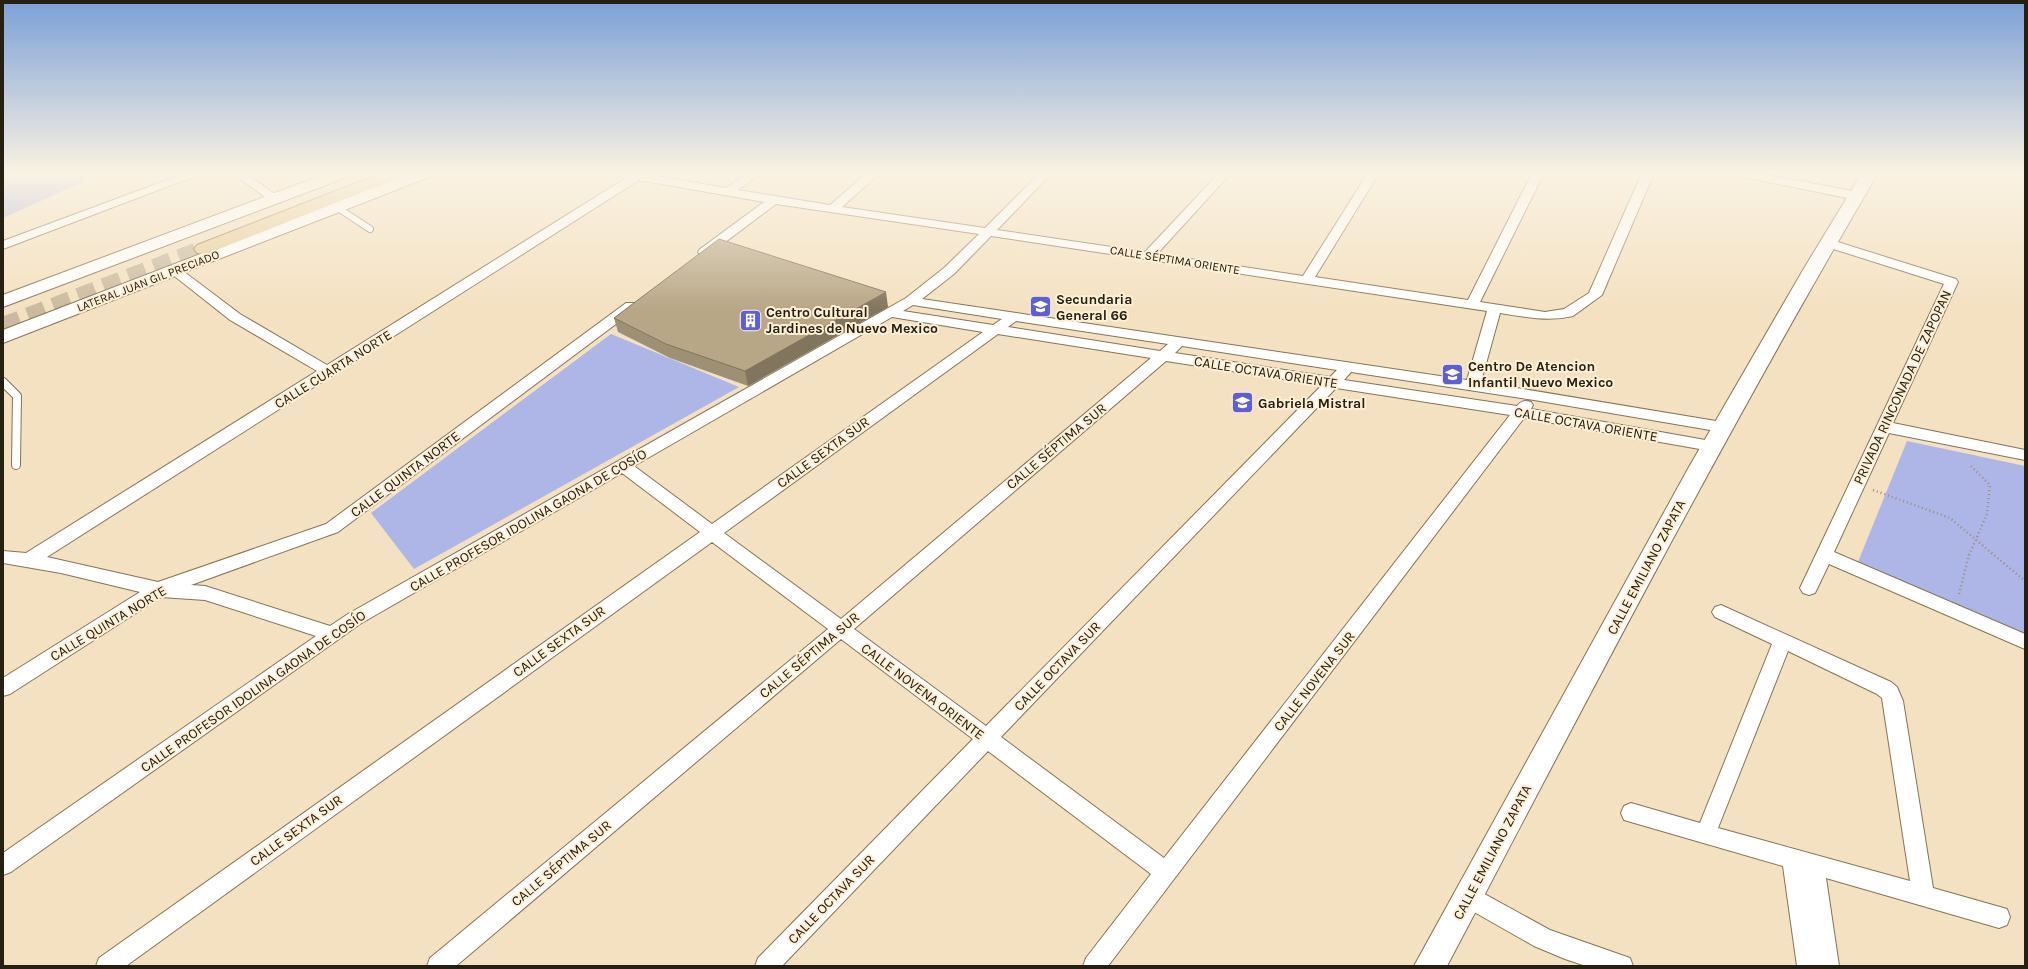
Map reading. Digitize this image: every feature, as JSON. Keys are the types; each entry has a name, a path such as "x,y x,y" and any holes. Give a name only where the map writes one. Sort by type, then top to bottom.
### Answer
{"main road":[{"path":"263,218 200,244 273,218"}],"street":[{"path":"3,245 77,218"},
{"path":"3,301 225,218"},
{"name":"LATERAL JUAN GIL PRECIADO","path":"3,336 311,218"},
{"name":"CALLE CUARTA NORTE","path":"30,559 571,218"},
{"path":"691,262 750,218"},
{"name":"CALLE SÉPTIMA ORIENTE","path":"895,218 1545,316 1568,313 1595,295 1629,218"},
{"name":"CALLE PROFESOR IDOLINA GAONA DE COSÍO","path":"3,865 332,634 378,605 911,301 949,271 1002,218"},
{"path":"1148,256 1184,218"},
{"path":"1307,280 1346,218"},
{"path":"1472,305 1516,218"},
{"name":"CALLE EMILIANO ZAPATA","path":"1430,966 1717,437 1825,247 1843,218"},
{"name":"PRIVADA RINCONADA DE ZAPOPAN","path":"1809,588 1885,427 1949,286 1825,247"},
{"path":"174,271 235,317 329,372"},
{"name":"CALLE QUINTA NORTE","path":"3,688 159,589 332,528 646,295"},
{"name":"CALLE OCTAVA ORIENTE","path":"911,301 1534,395 1717,437"},
{"path":"1473,386 1494,308"},
{"name":"CALLE OCTAVA ORIENTE","path":"891,313 1521,412 1717,437"},
{"name":"CALLE SEXTA SUR","path":"107,966 1013,317"},
{"name":"CALLE SÉPTIMA SUR","path":"438,966 841,629 1179,342"},
{"name":"CALLE OCTAVA SUR","path":"766,966 1348,367"},
{"name":"CALLE NOVENA SUR","path":"1094,966 1534,395"},
{"path":"1885,427 2025,455"},
{"name":"CALLE NOVENA ORIENTE","path":"623,466 1166,872"},
{"path":"1825,555 2025,642"},
{"path":"3,557 30,559 159,589 190,590 205,593 332,634"},
{"path":"1721,612 1782,642 1884,688 1890,693 1893,701 1923,896"},
{"path":"1705,834 1782,642"},
{"path":"1632,813 1803,863 1999,917"},
{"path":"1803,863 1808,966"},
{"path":"1803,863 1828,966"},
{"path":"1468,896 1565,948 1622,966"}],"lane":[{"path":"354,218 370,229"},
{"path":"3,382 17,396 16,465"}],"path":[{"path":"1954,610 1970,555 1988,514 1990,485 1970,464"},
{"path":"1858,485 1950,518 2025,581"}],"shaded area":[{"path":"611,334 739,387 414,569 371,513"},
{"path":"1907,441 2025,466 2025,634 1858,562"}],"building":[{"name":"Centro Cultural Jardines de Nuevo Mexico","path":"719,239 886,292 745,371 666,344 614,318"}],"tunnel":[{"path":"3,326 203,249"}],"place":[{"name":"Secundaria General 66","path":"1041,307"},
{"name":"Centro Cultural Jardines de Nuevo Mexico","path":"750,320"},
{"name":"Centro De Atencion Infantil Nuevo Mexico","path":"1453,374"},
{"name":"Gabriela Mistral","path":"1243,403"}]}
